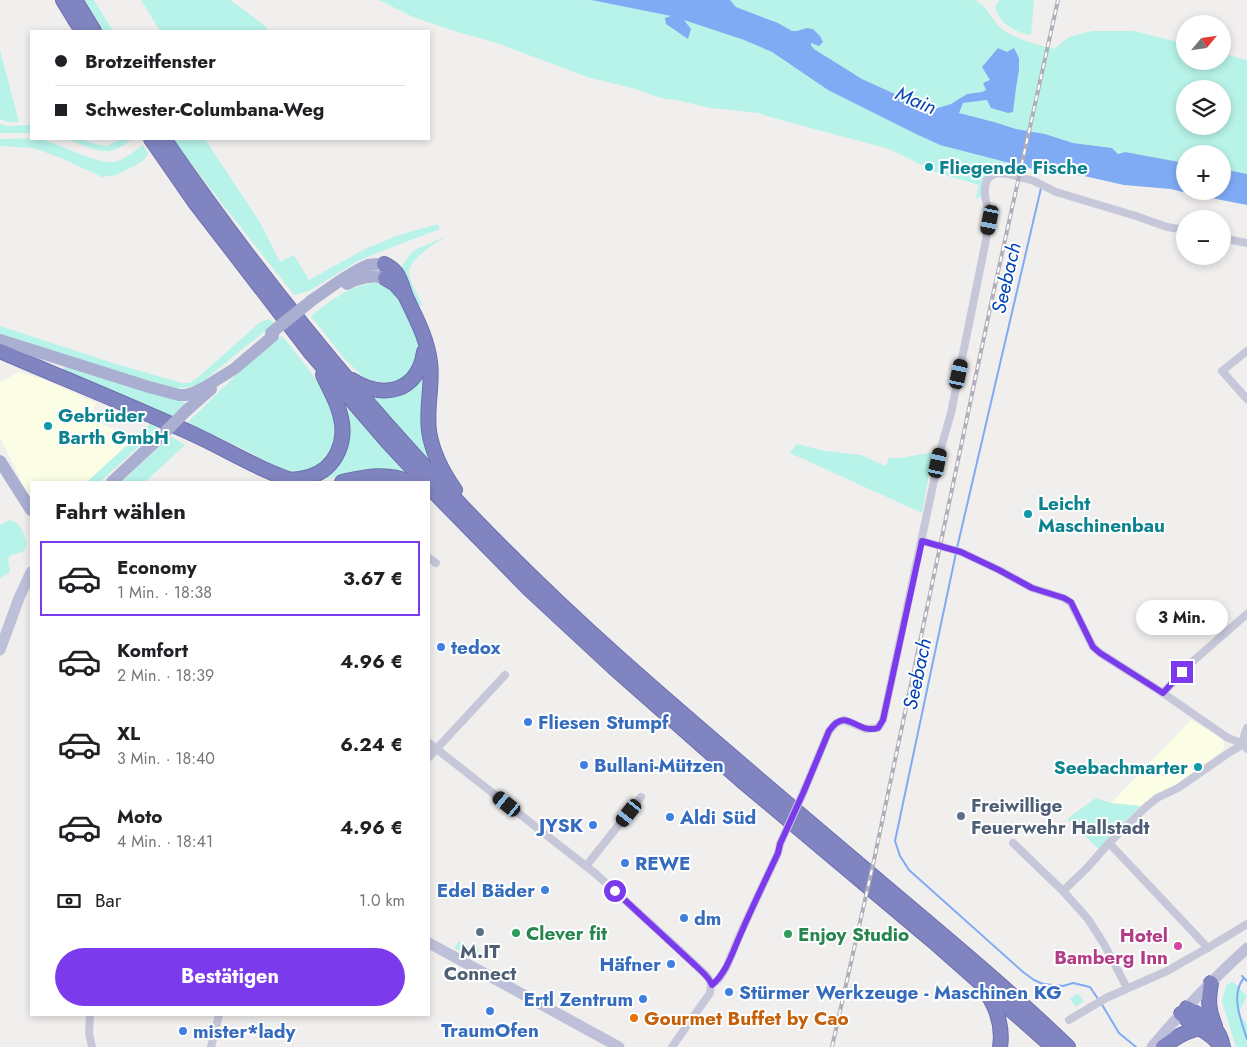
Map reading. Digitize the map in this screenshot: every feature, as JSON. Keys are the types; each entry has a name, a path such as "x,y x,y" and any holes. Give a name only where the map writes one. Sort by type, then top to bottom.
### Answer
{"highway":[{"path":"63,0 81,30"},
{"path":"75,0 93,30"},
{"path":"152,140 214,229 311,353 423,481"},
{"path":"165,140 282,299 344,375 530,590 613,668 735,775 933,942 1053,1047"},
{"path":"384,271 406,296 426,344 430,362 428,416 433,446 469,521"},
{"path":"344,375 359,385 370,389 396,389 405,385 418,373 426,344"},
{"path":"0,352 163,420 273,474 293,481 310,477 327,468 339,451 342,441 341,416 337,404 311,353"},
{"path":"347,481 373,476 384,476 406,481"},
{"path":"430,488 537,582 618,657 778,796 969,957 1068,1047"},
{"path":"430,497 443,508 469,521"},
{"path":"978,982 989,996 998,1015 1000,1047"},
{"path":"1211,983 1208,1000 1211,1017 1222,1040 1222,1047"},
{"path":"1184,1011 1215,1026"},
{"path":"1184,1011 1192,1023 1216,1039 1222,1047"},
{"path":"1162,1047 1185,1032 1200,1028"}],"main road":[{"path":"113,481 186,411 272,335 312,303 353,280 379,276 384,271"},
{"path":"0,340 179,395 193,393 234,369"},
{"path":"0,461 30,508"}],"street":[{"path":"672,1047 710,993 712,985 726,968 778,853 780,844 829,731 836,722 844,720 866,729 878,728 883,720 941,448 951,413 990,220 985,196 987,180 992,175 998,173 1008,174 1034,181 1056,192 1176,228"},
{"path":"1231,240 1247,243"},
{"path":"1247,351 1222,371 1247,399"},
{"path":"922,541 961,552 1032,588 1057,595 1071,602 1093,647 1100,653 1163,693 1228,738 1245,747"},
{"path":"430,559 436,563"},
{"path":"0,650 30,574"},
{"path":"1163,693 1192,662 1247,614"},
{"path":"430,756 504,675"},
{"path":"1245,747 1244,737 1247,728"},
{"path":"430,744 586,866 707,976 712,985"},
{"path":"1063,891 1150,803 1178,788 1230,752 1245,747"},
{"path":"586,866 641,797"},
{"path":"1013,843 1063,891 1088,919 1104,944 1127,988"},
{"path":"1109,844 1208,948"},
{"path":"1069,1020 1100,1001 1168,971 1247,924"},
{"path":"430,944 619,1047"},
{"path":"1152,1047 1184,1011 1247,948"},
{"path":"90,1016 92,1047"},
{"path":"211,1047 219,1016"}],"shaded area":[{"path":"85,0 94,0 112,30 103,30"},
{"path":"141,0 230,0 269,30 159,30"},
{"path":"379,0 591,0 672,16 688,39 691,29 683,19 744,40 772,52 828,90 916,134 940,145 1012,164 1011,170 1000,169 990,173 980,197 976,199 979,185 931,171 930,173 922,165 889,149 759,113 710,108 661,98 632,88 587,77 497,43 413,17"},
{"path":"728,0 975,0 985,8 999,26 1010,34 1054,49 1069,37 1092,31 1134,31 1176,42 1176,70 1231,70 1231,56 1247,60 1247,174 1231,171 1231,145 1176,145 1176,161 1125,152 1118,154 1112,148 1073,143 1045,134 1016,129 958,113 963,103 988,100 1016,88 1019,58 991,81 983,83 986,89 982,92 967,94 951,104 934,109 917,104 862,79 814,49 811,43 817,45 822,42 814,32 807,28 792,31 778,23 736,7"},
{"path":"1000,0 1034,0 1031,35 1014,30 1001,19 995,9"},
{"path":"0,50 19,122 7,122 0,119"},
{"path":"0,124 7,126 30,125 30,133 0,133"},
{"path":"0,139 41,140 54,143 90,158 107,162 121,160 143,145 148,153 140,163 116,175 102,177 61,158 33,148 0,146"},
{"path":"70,140 84,140 107,146 119,140 131,140 110,151 91,148"},
{"path":"174,140 206,140 259,221 280,262 294,255 309,280 365,249 399,235 438,224 440,229 358,261 309,291 294,295"},
{"path":"447,236 418,257 410,267 411,280 423,306 416,303 405,280 402,270 403,264 411,253 417,249"},
{"path":"379,283 391,289 408,314 419,344 420,355 415,367 400,381 390,383 378,382 364,378 343,357 311,316 347,291"},
{"path":"268,319 275,323 205,380 195,386 176,389 0,336 0,326 116,364 182,383 190,383 259,323"},
{"path":"282,336 316,379 326,396 333,414 335,431 332,447 322,462 301,472 292,472 272,465 254,454 187,423 239,372"},
{"path":"65,366 183,401 186,404 171,417 65,371 63,368"},
{"path":"423,369 440,473 367,392 374,393"},
{"path":"18,372 42,379 96,403 89,419 135,438 88,481 30,481 30,496 0,437 0,383"},
{"path":"344,404 407,475 388,470 370,470 314,481 332,470"},
{"path":"152,422 161,426 101,481 88,481"},
{"path":"170,436 185,445 146,481 123,481"},
{"path":"797,444 825,451 861,455 886,466 889,458 901,458 933,452 922,513 790,453"},
{"path":"9,520 19,526 27,544 24,551 10,556 8,559 10,572 0,578 0,525"},
{"path":"1191,720 1216,734 1223,741 1224,748 1221,752 1170,789 1157,793 1141,806 1111,803"},
{"path":"1096,798 1111,803 1141,806 1099,849 1067,819"},
{"path":"459,941 471,948 474,944 477,946 479,953 476,959 454,948"},
{"path":"1232,981 1247,996 1238,1013 1247,1024 1247,1047 1236,1047 1222,1001 1226,986"},
{"path":"1078,993 1084,1001 1076,1007 1070,999"}],"water":[{"path":"591,0 730,0 736,7 778,23 792,31 807,28 813,29 823,42 819,46 811,43 814,49 862,79 917,104 934,109 951,104 967,94 986,90 983,83 990,80 982,67 998,48 1007,52 1014,48 1019,58 1019,70 1013,112 1008,113 991,108 987,100 963,103 959,113 1016,129 1045,134 1073,143 1112,148 1118,154 1125,152 1176,161 1176,190 1124,185 1084,176 1033,169 940,145 828,90 772,52 744,40 684,20 691,29 688,39 666,24 665,18 671,16"},
{"path":"1231,171 1247,174 1247,205 1222,200 1231,200"}],"waterway":[{"name":"Seebach","path":"957,548 1041,188"},
{"name":"Seebach","path":"956,553 895,841 900,856 909,870 1023,972 1043,984 1063,986 1073,983 1090,987 1098,999"},
{"path":"1242,976 1247,981"},
{"path":"1244,978 1240,984 1237,1000 1247,1039"},
{"name":"Seebach","path":"1101,1003 1119,1033 1136,1047"}],"railway":[{"path":"832,1047 874,860 992,299 1058,0"}],"place":[{"name":"Fliegende Fische","path":"929,167"},
{"name":"Gebrüder Barth GmbH","path":"48,426"},
{"name":"Leicht Maschinenbau","path":"1028,514"},
{"name":"tedox","path":"441,647"},
{"name":"Fliesen Stumpf","path":"528,722"},
{"name":"Bullani-Mützen","path":"584,765"},
{"name":"Seebachmarter","path":"1198,767"},
{"name":"Freiwillige Feuerwehr Hallstadt","path":"961,816"},
{"name":"Aldi Süd","path":"670,817"},
{"name":"JYSK","path":"593,825"},
{"name":"REWE","path":"625,863"},
{"name":"Edel Bäder","path":"545,890"},
{"name":"dm","path":"684,918"},
{"name":"M.IT Connect","path":"480,932"},
{"name":"Clever fit","path":"516,933"},
{"name":"Enjoy Studio","path":"788,934"},
{"name":"Hotel Bamberg Inn","path":"1178,946"},
{"name":"Häfner","path":"671,964"},
{"name":"Stürmer Werkzeuge - Maschinen KG","path":"729,992"},
{"name":"Ertl Zentrum","path":"643,999"},
{"name":"TraumOfen","path":"490,1011"},
{"name":"Gourmet Buffet by Cao","path":"634,1018"},
{"name":"mister*lady","path":"183,1031"}],"route":[{"path":"615,891 707,976 712,985 718,980 726,968 778,853 780,844 829,731 840,720 850,721 870,730 878,728 883,720 922,541 961,552 1032,588 1057,595 1071,602 1093,647 1107,658 1163,693 1182,672"}],"water label":[{"name":"Main","path":"916,100"}]}
